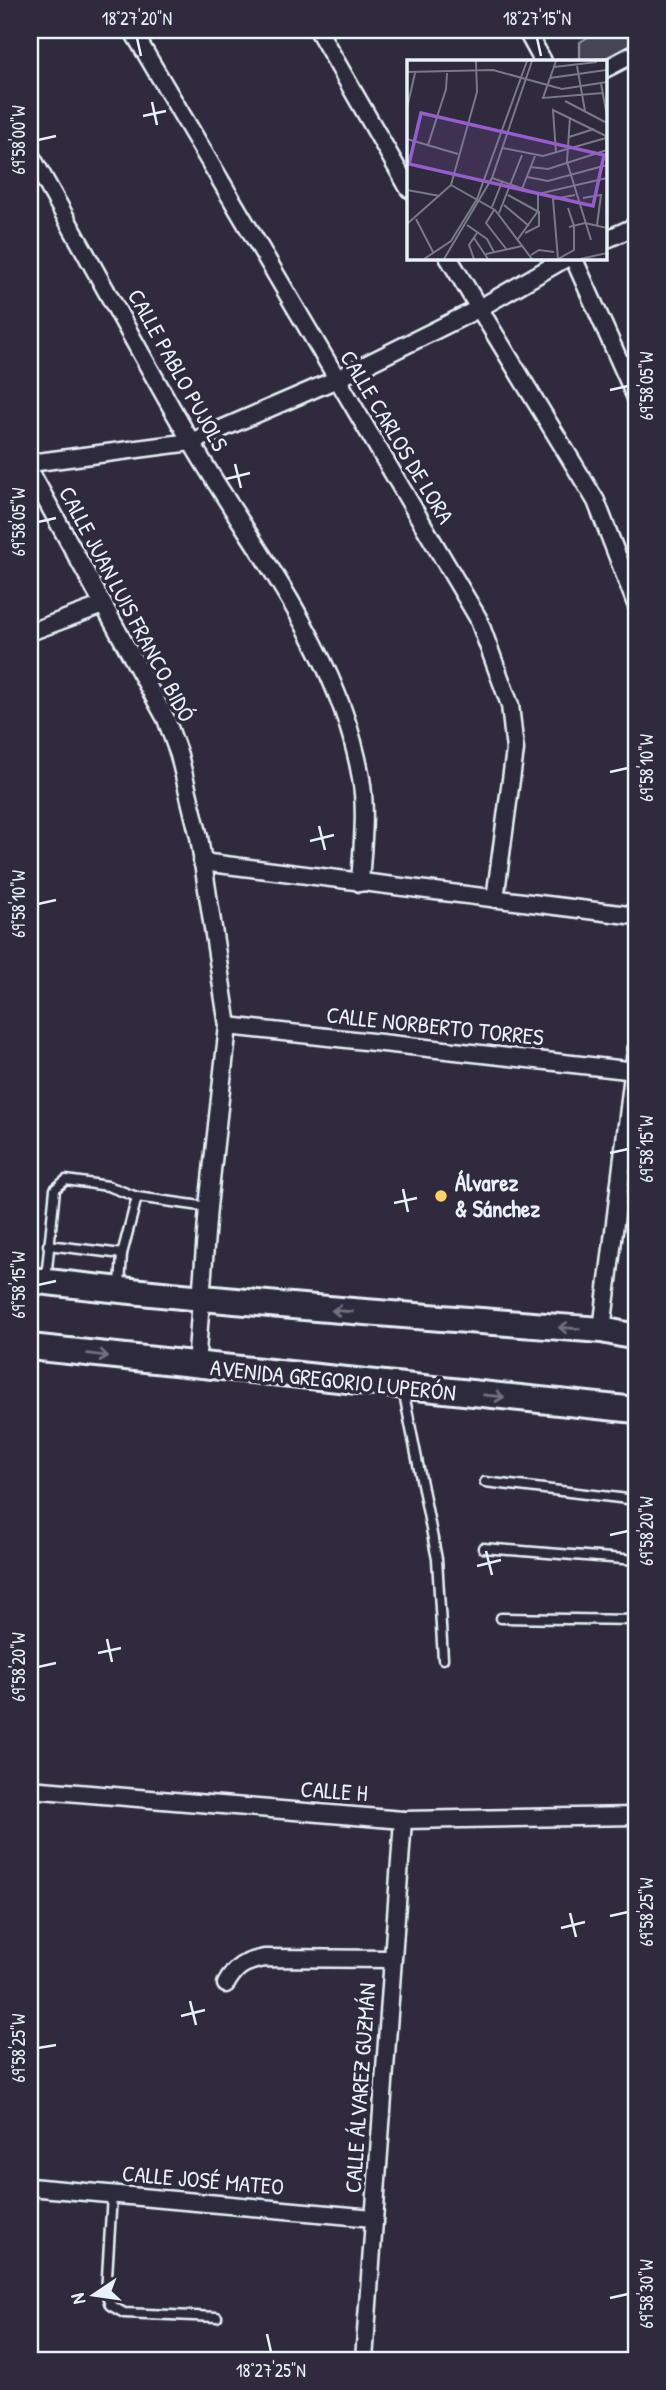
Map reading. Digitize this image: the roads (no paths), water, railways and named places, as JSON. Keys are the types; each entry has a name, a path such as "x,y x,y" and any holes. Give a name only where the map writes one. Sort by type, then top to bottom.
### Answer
{"main road":[{"path":"38,1281 120,1288 201,1300 602,1330 636,1337"},
{"name":"AVENIDA GREGORIO LUPERÓN","path":"30,1347 636,1410"}],"street":[{"name":"CALLE CARLOS DE LORA","path":"132,30 478,618 510,705 515,750 495,899"},
{"path":"318,30 407,186"},
{"path":"526,30 541,60"},
{"path":"606,68 636,53"},
{"name":"CALLE PABLO PUJOLS","path":"30,154 191,442 298,613 324,660 340,700 361,779 363,813 360,883"},
{"path":"606,240 636,226"},
{"path":"449,259 596,501 636,604"},
{"path":"30,463 191,442 337,380 478,309 567,259"},
{"path":"572,259 636,398"},
{"name":"CALLE JUAN LUIS FRANCO BIDÓ","path":"30,471 166,719 188,787 202,862 228,1026 208,1207 196,1366"},
{"path":"30,632 103,605"},
{"path":"202,862 636,916"},
{"name":"CALLE NORBERTO TORRES","path":"228,1026 635,1070"},
{"path":"602,1330 636,1050"},
{"path":"619,1196 636,1198"},
{"name":"CALLE H","path":"30,1789 402,1820 636,1816"},
{"name":"CALLE ÁLVAREZ GUZMÁN","path":"364,2360 402,1820"},
{"path":"226,1984 234,1969 264,1958 392,1959"},
{"name":"CALLE JOSÉ MATEO","path":"30,2187 373,2218"}],"lane":[{"path":"38,1281 48,1245 55,1189 66,1181 108,1186 137,1197 208,1207"},
{"path":"120,1288 122,1254 137,1197"},
{"path":"48,1245 122,1254"},
{"path":"402,1386 437,1559 443,1659"},
{"path":"485,1482 636,1500"},
{"path":"483,1548 636,1560"},
{"path":"501,1618 636,1620"},
{"path":"111,2195 106,2293 110,2305 124,2313 218,2317"}],"place":[{"name":"Álvarez & Sánchez","path":"441,1196"}]}
